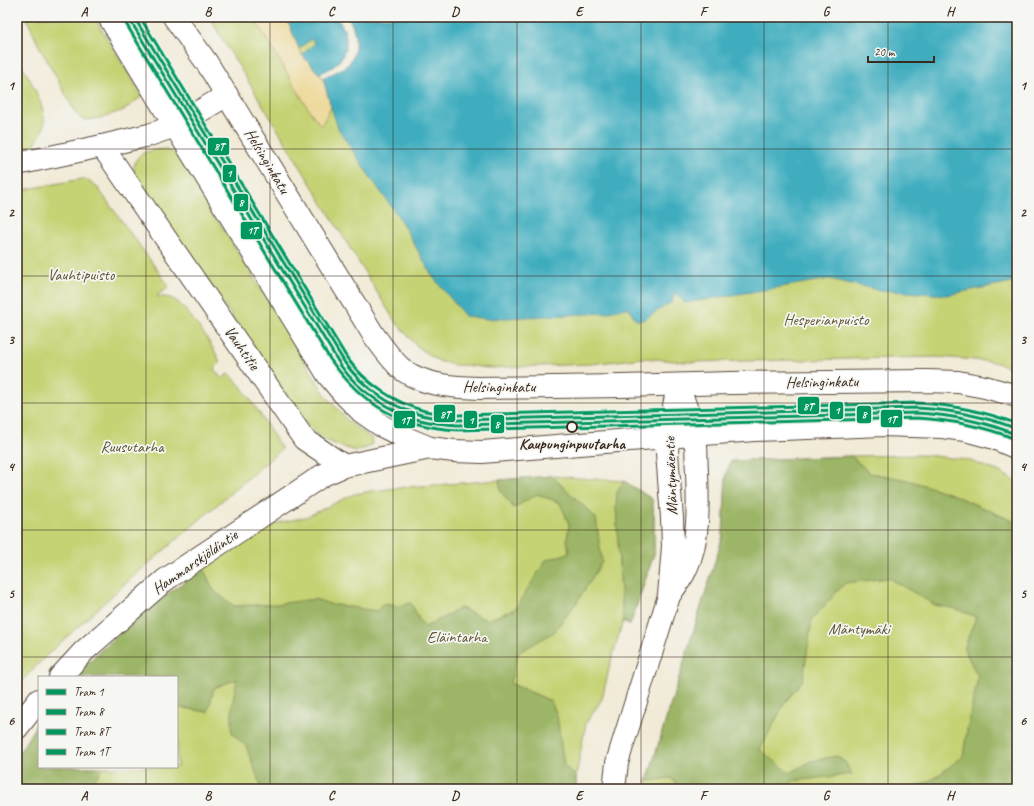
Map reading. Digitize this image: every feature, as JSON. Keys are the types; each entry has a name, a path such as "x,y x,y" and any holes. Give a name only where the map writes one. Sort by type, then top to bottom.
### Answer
{"main road":[{"path":"109,17 328,375 343,394 362,412 382,426 430,448"},
{"name":"Helsinginkatu","path":"174,17 207,63 373,334 403,370 419,379 456,387 934,381 958,382 985,387 1017,396"},
{"path":"17,164 149,135 175,126 227,95"},
{"name":"Vauhtitie","path":"102,146 304,438 344,466"},
{"name":"Mäntymäentie","path":"669,596 686,570 697,532 698,506 694,435 689,415 678,385"},
{"name":"Mäntymäentie","path":"614,789 617,763 669,596 673,546 667,454 668,438 678,385"},
{"path":"344,466 430,448 482,452 754,430 876,425 942,427 965,430 994,438 1017,448"},
{"name":"Hammarskjöldintie","path":"61,676 84,650 165,580 323,475 344,466"},
{"path":"17,728 38,701"}],"green space":[{"path":"26,17 94,17 142,96 124,110 100,118 88,120 81,119 77,115 38,44"},
{"name":"Hesperianpuisto","path":"209,17 286,17 299,48 311,39 315,44 310,64 323,78 331,106 675,292 1017,240 1017,370 994,362 936,357 685,362 644,358 590,364 489,368 454,365 439,361 416,345 394,320"},
{"path":"17,56 36,92 43,112 44,121 43,129 34,146 17,149"},
{"path":"163,149 173,152 181,160 326,396 348,421 371,438 372,444 369,447 357,451 342,447 320,438 305,422 134,175 135,162 141,154"},
{"name":"Ruusutarha","path":"82,179 88,180 97,187 169,286 157,296 175,300 186,311 207,339 218,357 220,363 214,369 222,379 228,374 240,385 282,449 127,582 47,655 17,686 17,191"},
{"name":"Mäntymäki","path":"926,455 968,460 1000,472 1017,482 1017,789 646,789 647,781 723,536 726,474 731,461 851,456"},
{"name":"Mäntymäki","path":"851,456 870,473 908,480 949,493 1013,521 1017,525 1017,789 912,789 935,778 963,756 978,677 964,649 976,617 956,609 935,605 889,578 845,583 812,619 803,680 784,704 760,750 790,773 811,761 837,756 845,762 852,774 793,781 786,789 681,789 671,778 647,781 723,536 726,474 731,461"},
{"name":"Eläintarha","path":"552,476 624,481 652,499 654,517 654,554 630,625 623,621 602,699 586,723 576,776 576,789 17,789 17,757 38,722 38,768 178,768 178,676 176,676 139,615 222,554 277,523 306,517 354,494 396,488"},
{"path":"552,476 596,518 602,562 577,602 554,632 518,653 510,683 551,701 557,715 564,766 576,776 576,789 262,789 246,746 232,733 232,706 237,679 214,688 208,712 178,707 178,676 73,676 139,615 203,568 214,591 234,606 277,604 315,599 330,604 377,611 383,604 397,606 411,603 420,621 425,627 461,608 487,620 515,609 546,560 569,553 567,539 569,524 560,503 537,494 514,508 501,492 499,480"},
{"path":"624,481 652,499 654,517 654,554 630,625 623,621 616,507 617,492"},
{"path":"38,722 38,768 102,768 91,786 91,789 17,789 17,757"}],"sand":[{"path":"261,17 286,17 302,55 323,78 331,107 321,126 309,110 257,23"}],"water":[{"path":"291,17 335,17 338,19 346,35 346,46 342,57 338,62 320,74 302,55 315,43 311,39 299,49 287,19"},
{"path":"347,17 1017,17 1017,281 947,295 879,290 829,279 685,303 675,292 672,302 643,320 636,320 628,307 606,313 487,319 465,316 433,277 398,216 338,128 323,78 346,66 352,58 355,47 355,35 352,24"}],"tram line":[{"name":"1","path":"134,17 345,363 359,379 376,394 395,405 420,415 458,420 917,408 968,414 1005,424 1017,429"},
{"name":"8T","path":"140,17 347,358 372,384 403,403 425,411 458,415 917,403 968,409 1005,419 1017,424"},
{"name":"8","path":"130,20 341,366 365,391 384,405 394,410 421,420 458,425 917,413 967,419 1015,434"},
{"name":"1T","path":"125,22 330,359 356,390 385,411 401,419 437,428 458,430 917,418 966,424 1013,438"}],"place":[{"name":"Kaupunginpuutarha","path":"572,427"}],"park label":[{"name":"Vauhtipuisto","path":"81,275"}]}
